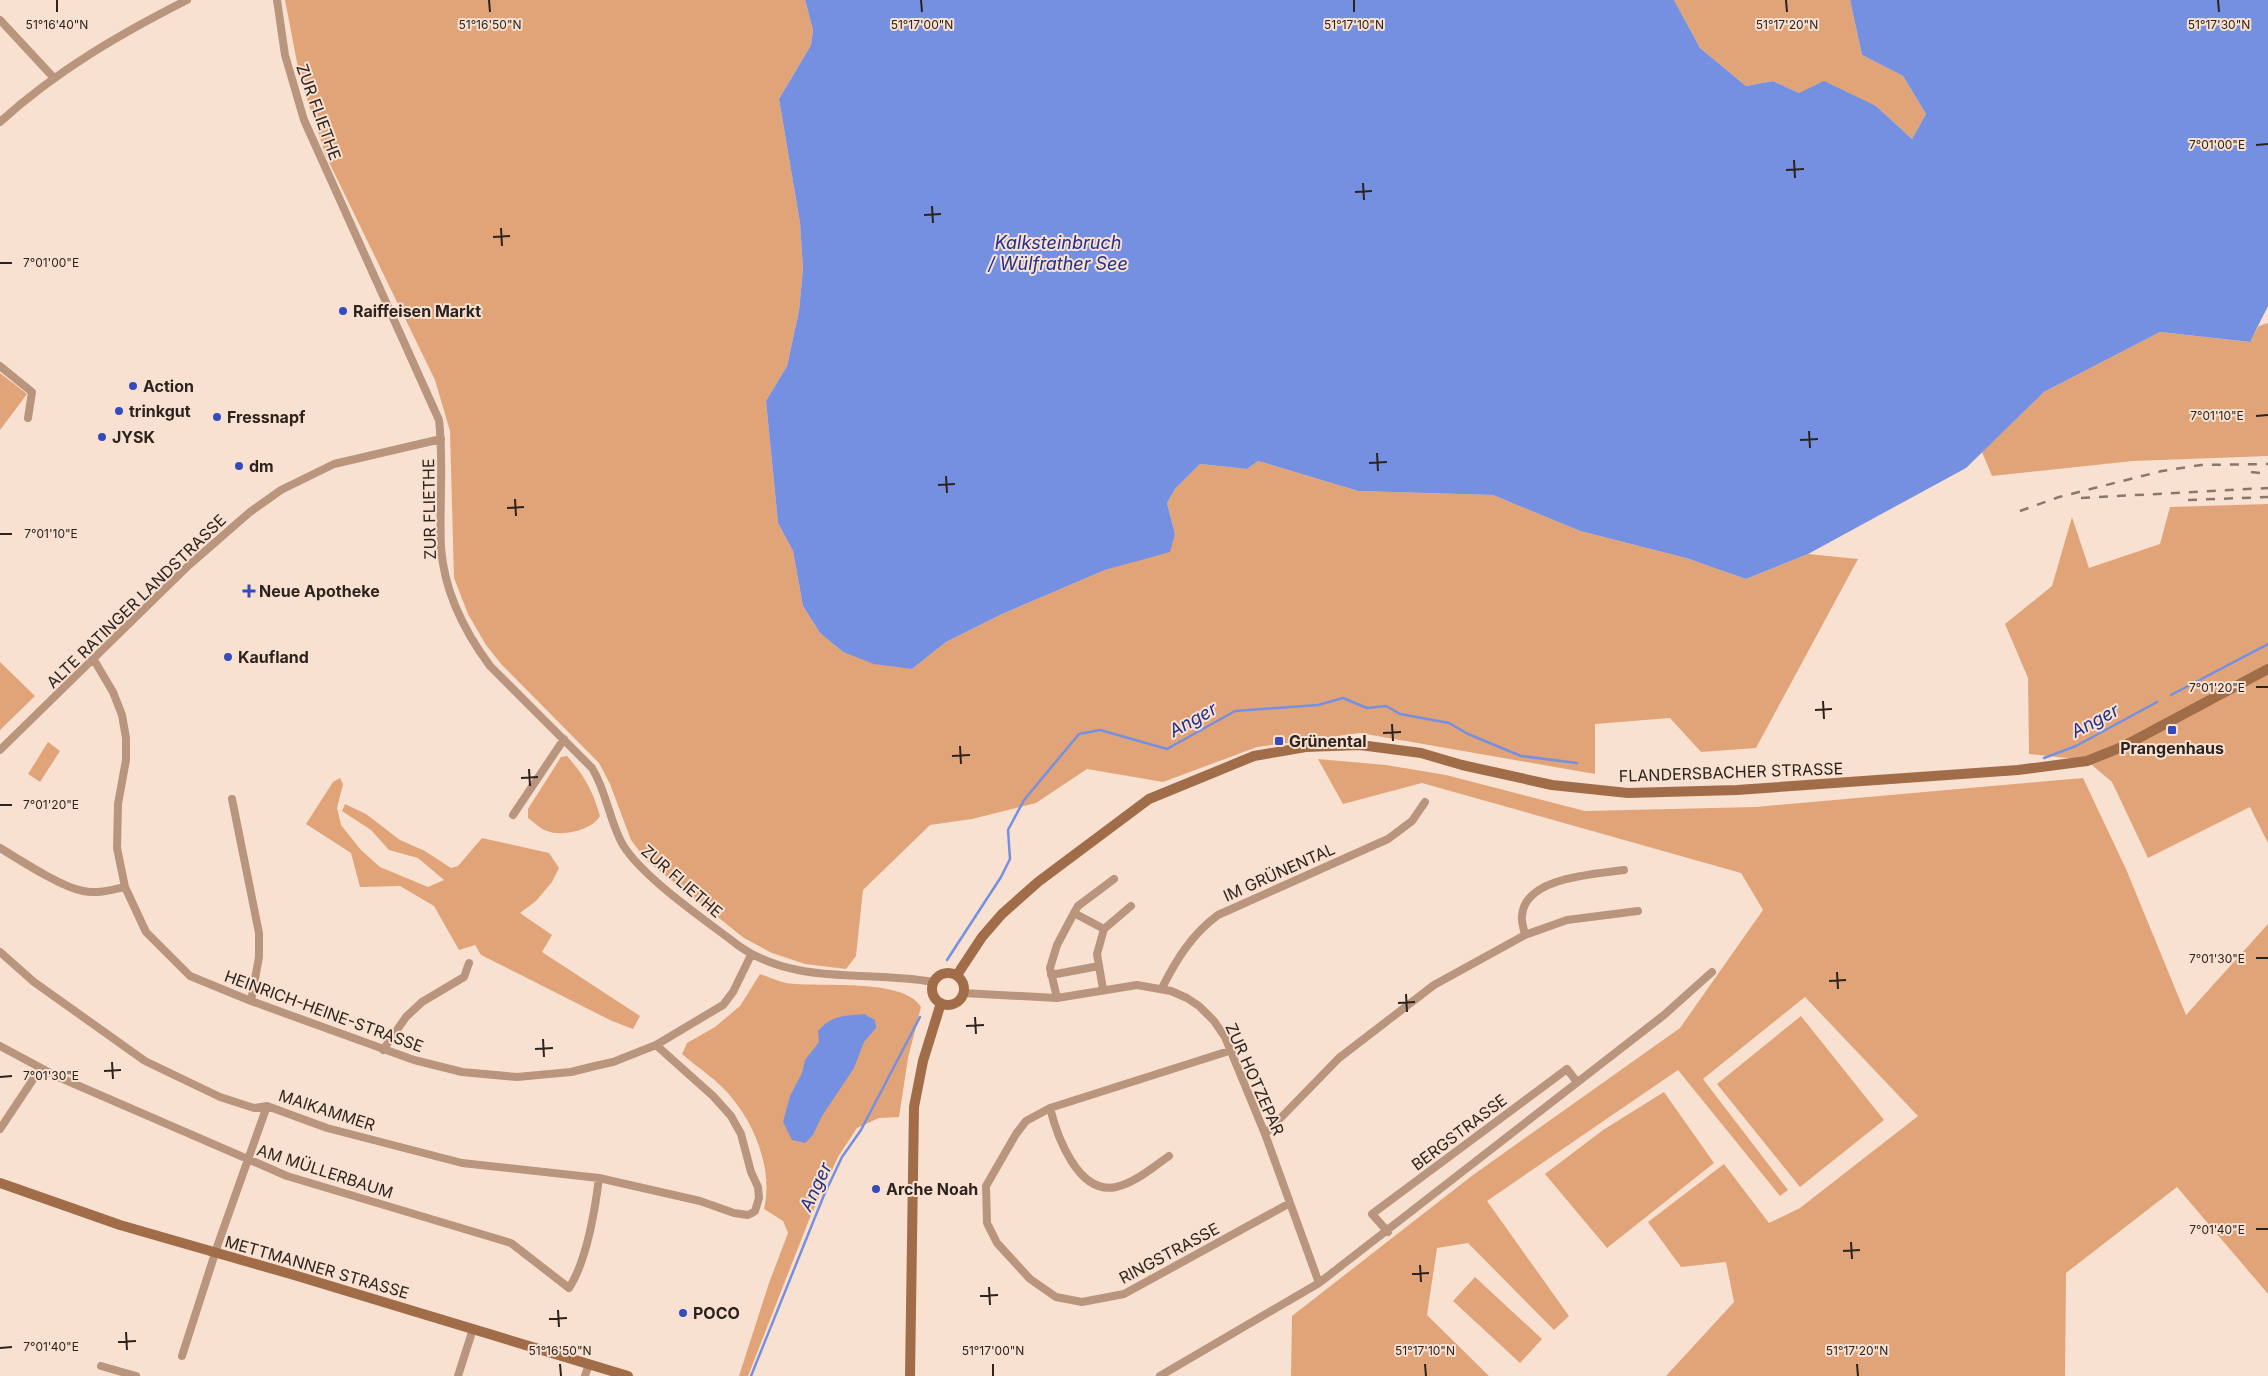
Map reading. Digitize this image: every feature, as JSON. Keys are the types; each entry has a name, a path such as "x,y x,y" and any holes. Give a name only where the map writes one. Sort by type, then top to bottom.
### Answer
{"street":[{"path":"0,122 54,78 114,38 187,0"},
{"name":"ZUR FLIETHE","path":"277,0 285,55 304,120 439,420 441,439 441,548 447,582 459,616 490,666 584,758 600,780 618,834 639,865 751,955 780,966 808,973 891,977 933,982"},
{"path":"0,20 54,78"},
{"path":"0,366 32,392 28,418"},
{"name":"ALTE RATINGER LANDSTRASSE","path":"0,750 94,660 156,596 219,537 281,490 334,464 441,439"},
{"name":"HEINRICH-HEINE-STRASSE","path":"94,660 113,692 122,715 126,738 126,760 118,804 117,848 125,886 146,932 190,976 251,1001 383,1050 462,1072 516,1077 571,1072 613,1062 656,1045 723,1006 733,992 751,955"},
{"name":"FLANDERSBACHER STRASSE","path":"957,975 982,937 1002,914 1038,882 1149,799 1254,756 1306,747 1360,745 1421,753 1462,765 1552,785 1628,793 1737,790 1996,772 2087,761 2122,747 2268,669"},
{"path":"513,815 564,739"},
{"path":"232,799 259,933 259,957 251,1001"},
{"name":"IM GRÜNENTAL","path":"1162,988 1181,954 1199,931 1218,915 1388,839 1412,821 1425,802"},
{"path":"0,848 62,883 83,892 108,892 125,886"},
{"path":"1525,935 1522,916 1528,899 1541,888 1566,879 1624,870"},
{"path":"1056,998 1050,968 1057,945 1078,906 1114,879"},
{"path":"1103,989 1097,954 1104,929 1131,906"},
{"path":"1265,1134 1339,1058 1434,985 1525,935 1567,920 1638,911"},
{"path":"1074,913 1104,929"},
{"name":"MAIKAMMER","path":"0,952 34,982 145,1061 220,1098 254,1108 267,1106 327,1128 462,1163 599,1178 691,1198 734,1213 748,1215 752,1213 755,1211 759,1198 758,1187 751,1172 742,1134 732,1116 713,1096 656,1045"},
{"path":"383,1050 406,1017 422,1002 464,977 469,963"},
{"path":"1051,975 1099,966"},
{"name":"BERGSTRASSE","path":"1160,1376 1319,1283 1388,1232 1664,1015 1712,972"},
{"path":"950,973 957,975 964,985 964,993 954,1003 941,1003 934,996 933,982 942,974 950,973"},
{"name":"ZUR HOTZEPAR","path":"964,993 1056,998 1137,985 1162,988 1187,998 1207,1013 1226,1037 1229,1051 1265,1134 1319,1283"},
{"path":"910,1376 914,1107 922,1061 941,1003"},
{"name":"AM MÜLLERBAUM","path":"0,1046 40,1070 287,1176 511,1243 569,1288 576,1277 581,1263 596,1201 599,1178"},
{"name":"RINGSTRASSE","path":"1229,1051 1050,1108 1026,1121 986,1186 987,1223 997,1243 1030,1279 1056,1297 1082,1302 1124,1294 1290,1204"},
{"name":"BERGSTRASSE","path":"1388,1232 1372,1214 1567,1069 1577,1082"},
{"path":"0,1129 40,1070"},
{"path":"182,1356 246,1160 267,1106"},
{"path":"1050,1108 1054,1126 1068,1154 1082,1176 1100,1187 1116,1187 1140,1176 1169,1156"},
{"name":"METTMANNER STRASSE","path":"0,1183 111,1222 628,1376"},
{"path":"458,1376 473,1329"},
{"path":"585,1376 588,1364"},
{"path":"101,1366 136,1376"}],"shaded area":[{"path":"285,0 805,0 813,30 811,45 779,99 800,223 803,268 799,311 787,366 766,401 778,523 793,551 803,606 820,633 843,652 912,669 946,642 1002,614 1105,570 1136,560 1175,534 1167,503 1175,489 1200,464 1247,469 1258,461 1358,491 1493,495 1580,531 1686,558 1746,579 1808,554 1858,559 1756,748 1701,752 1670,718 1595,724 1595,774 1360,733 1257,747 1163,782 1087,769 1036,803 972,819 930,825 863,890 856,956 846,969 805,964 772,953 744,938 646,860 631,840 610,784 599,763 502,665 486,645 468,614 454,578 450,431 435,380 326,156 300,78"},
{"path":"1674,0 1850,0 1862,55 1903,76 1926,114 1912,139 1876,106 1799,93 1773,81 1746,86 1700,48"},
{"path":"2268,323 2268,456 2133,461 1992,476 1982,452 2044,392 2160,332 2249,342 2259,326"},
{"path":"0,373 27,394 0,430"},
{"path":"2268,504 2268,843 2250,807 2148,858 2112,782 2086,760 2029,754 2028,678 2005,624 2052,586 2072,517 2089,568 2160,544 2170,507"},
{"path":"0,662 35,696 0,730"},
{"path":"48,742 60,751 40,782 28,774"},
{"path":"567,756 587,784 600,816 591,825 576,831 554,833 542,829 528,818 528,809 561,757"},
{"path":"1318,759 1386,765 1446,775 1585,811 1756,807 2083,778 2126,869 2186,1015 2268,924 2268,1294 2177,1187 2066,1273 2065,1376 1666,1376 1734,1302 1726,1262 1681,1267 1648,1222 1724,1164 1769,1223 1800,1208 1918,1116 1805,997 1703,1079 1788,1190 1780,1196 1678,1070 1487,1201 1569,1316 1554,1330 1468,1243 1437,1248 1427,1315 1489,1376 1291,1376 1292,1316 1473,1175 1680,1028 1763,910 1741,873 1422,783 1343,804"},
{"path":"340,778 343,784 337,808 341,825 361,850 380,867 428,887 444,880 418,858 389,850 371,830 342,811 345,804 366,814 400,840 425,851 451,868 458,866 482,838 549,853 559,868 552,882 536,901 520,913 552,935 542,952 640,1016 633,1029 612,1021 481,955 475,945 459,950 434,906 400,886 360,887 351,853 306,824 333,782"},
{"path":"760,974 786,983 859,986 897,991 911,998 921,1007 908,1058 899,1117 879,1118 857,1128 838,1157 809,1220 748,1376 739,1376 769,1283 788,1233 783,1221 764,1209 766,1180 764,1165 755,1136 741,1110 715,1080 682,1054 687,1043 715,1027 740,1006"},
{"path":"1801,1016 1884,1120 1800,1187 1717,1084"},
{"path":"1664,1092 1714,1163 1607,1248 1545,1174 1603,1130"},
{"path":"1475,1277 1542,1339 1520,1363 1453,1301"}],"water":[{"name":"Kalksteinbruch / Wülfrather See","path":"805,0 1674,0 1700,48 1746,86 1773,81 1799,93 1824,81 1876,106 1912,139 1926,114 1903,76 1862,55 1850,0 2268,0 2268,306 2250,342 2160,332 2044,392 1966,468 1808,554 1746,579 1686,558 1580,531 1493,495 1358,491 1258,461 1247,469 1200,464 1175,489 1167,503 1175,534 1170,552 1105,570 1002,614 946,642 912,669 874,664 843,652 820,633 803,606 793,551 778,523 766,401 787,366 799,311 803,268 800,223 779,99 811,45 813,30"},
{"path":"864,1014 875,1020 876,1028 864,1042 854,1068 822,1116 813,1135 805,1143 792,1140 783,1122 790,1096 802,1073 805,1060 819,1042 818,1031 833,1019"}],"waterway":[{"name":"Anger","path":"2171,695 2268,644"},
{"name":"Anger","path":"947,960 1001,877 1010,859 1008,830 1024,800 1079,734 1100,730 1167,749 1235,711 1318,705 1343,698 1367,708 1386,706 1400,714 1449,723 1468,734 1521,756 1577,763"},
{"name":"Anger","path":"2044,758 2076,746 2157,702"},
{"name":"Anger","path":"751,1376 824,1195 842,1157 861,1130 920,1017"}],"railway":[{"path":"2020,511 2059,497 2162,471 2201,465 2268,464"},
{"path":"2251,472 2268,474"},
{"path":"2081,498 2268,488"},
{"path":"2188,500 2268,497"}],"place":[{"name":"Raiffeisen Markt","path":"343,311"},
{"name":"Action","path":"133,386"},
{"name":"trinkgut","path":"119,411"},
{"name":"Fressnapf","path":"217,417"},
{"name":"JYSK","path":"102,437"},
{"name":"dm","path":"239,466"},
{"name":"Neue Apotheke","path":"249,591"},
{"name":"Kaufland","path":"228,657"},
{"name":"Prangenhaus","path":"2172,730"},
{"name":"Grünental","path":"1279,741"},
{"name":"Arche Noah","path":"876,1189"},
{"name":"POCO","path":"683,1313"}]}
